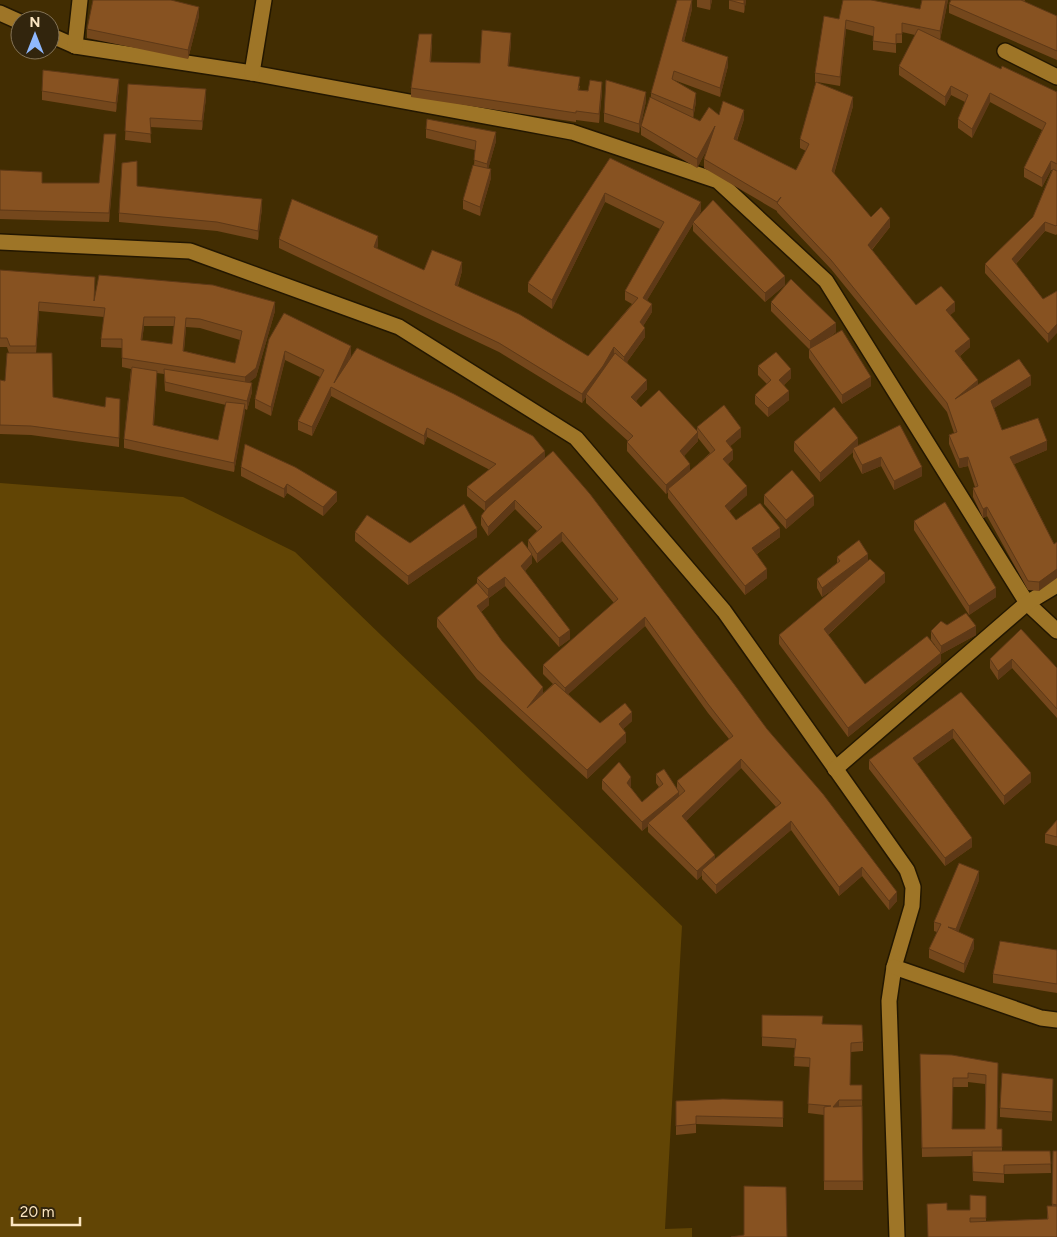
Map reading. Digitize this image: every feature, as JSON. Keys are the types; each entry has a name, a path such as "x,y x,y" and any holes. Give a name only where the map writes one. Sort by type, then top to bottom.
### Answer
{"street":[{"path":"74,46 80,0"},
{"path":"252,73 264,0"},
{"path":"60,40 74,46 252,73 572,132 718,181 826,281 1027,603 1057,631"},
{"path":"1005,51 1057,77"},
{"path":"0,242 190,251 399,327 576,438 724,612 907,870 913,887 912,906 894,967 889,1001 898,1237"},
{"path":"835,769 1027,603 1057,585"},
{"path":"894,967 1041,1018 1057,1020"}],"shaded area":[{"path":"0,483 183,497 295,552 682,926 665,1229 692,1228 692,1237 0,1237"}],"building":[{"path":"93,0 171,0 199,7 188,50 87,29"},
{"path":"677,0 692,0 682,41 728,57 720,88 674,71 672,79 696,93 693,110 651,93"},
{"path":"729,0 744,0 744,4"},
{"path":"843,0 871,0 920,9 922,0 946,0 940,31 902,23 902,34 896,34 896,44 873,41 874,27 846,20 840,77 815,73 824,16 839,19"},
{"path":"951,0 1021,0 1057,16 1057,51 949,4"},
{"path":"918,29 1001,69 1002,66 1057,92 1057,164 1051,161 1042,178 1024,168 1046,123 990,93 972,129 958,119 968,95 951,86 945,97 899,66"},
{"path":"482,30 511,33 508,66 580,77 578,90 588,91 590,80 602,82 599,114 576,111 576,113 411,88 419,34 432,34 430,62 480,63"},
{"path":"43,70 119,79 116,103 42,91"},
{"path":"606,80 646,92 639,124 604,113"},
{"path":"816,82 853,97 832,171 871,217 881,207 890,218 868,245 916,305 941,286 955,302 946,310 970,339 955,351 978,380 955,399 1019,359 1031,376 991,401 1002,430 1038,418 1047,441 1010,457 1054,544 1057,542 1057,569 1039,582 1028,581 987,507 983,509 973,488 978,486 968,457 959,459 949,435 957,432 947,403 831,260 777,203 781,197 777,202 704,159 715,126 697,159 641,126 650,97 700,121 709,107 719,115 723,101 744,110 734,139 796,170 809,144 800,139"},
{"path":"128,84 206,89 202,121 150,118 151,134 125,131"},
{"path":"427,119 496,132 487,164 474,160 476,141 426,129"},
{"path":"104,134 116,134 109,213 0,210 0,170 42,172 42,183 99,183"},
{"path":"610,158 701,202 643,298 652,304 640,322 645,328 624,357 614,347 603,366 582,394 499,343 279,239 292,199 378,236 374,247 424,270 432,250 462,262 455,285 519,314 588,356 638,298 625,291 664,222 605,193 552,300 528,283"},
{"path":"137,161 137,186 262,199 258,231 217,222 119,213 122,163"},
{"path":"473,165 491,169 480,207 463,200"},
{"path":"1053,169 1057,171 1057,225 1045,222 1012,259 1043,299 1057,291 1057,324 1048,334 985,264 1033,217"},
{"path":"713,200 785,276 765,293 693,222"},
{"path":"0,270 95,277 94,301 99,275 213,285 275,302 256,368 245,377 122,358 122,339 101,339 105,308 39,302 36,346 10,346 7,338 0,338","holes":["144,317 175,317 172,344 141,340","186,318 200,319 242,331 235,363 183,351"]},
{"path":"791,279 836,323 810,341 771,302"},
{"path":"284,313 351,346 334,383 357,348 454,394 533,436 545,451 485,502 467,487 496,464 427,428 424,436 331,387 312,427 298,421 324,370 285,351 271,407 255,399 269,339"},
{"path":"842,330 871,377 842,395 809,349"},
{"path":"776,352 791,369 779,380 789,391 768,408 755,395 771,380 758,366"},
{"path":"7,353 52,353 53,397 105,407 106,397 120,399 119,438 31,426 0,425 0,380 5,381"},
{"path":"615,353 647,380 631,397 641,407 659,390 698,432 680,451 690,464 666,485 627,442 633,436 586,394"},
{"path":"132,367 157,371 153,425 218,440 226,402 245,404 234,463 124,439"},
{"path":"164,369 252,383 247,401 165,382"},
{"path":"724,405 741,428 726,441 733,450 723,459 747,486 725,506 736,520 760,503 780,528 752,548 767,569 745,586 668,489 715,450 697,427"},
{"path":"834,407 858,438 820,473 794,442"},
{"path":"900,425 922,467 894,481 881,457 862,465 853,448"},
{"path":"245,444 295,467 337,492 323,507 287,484 284,489 241,467"},
{"path":"553,451 590,494 767,729 823,794 897,892 889,901 862,867 839,887 791,821 716,885 702,870 781,803 741,759 682,816 715,855 697,871 648,823 685,791 677,781 733,736 645,617 565,688 543,665 618,599 562,532 537,554 528,540 542,527 515,500 488,527 481,516 487,508"},
{"path":"792,470 814,496 786,520 764,495"},
{"path":"945,502 996,588 969,606 914,521"},
{"path":"464,504 477,528 408,576 355,532 367,515 410,543"},
{"path":"859,540 868,554 822,588 817,579 840,561 837,557"},
{"path":"522,541 532,554 521,566 570,630 559,638 505,577 488,589 477,578"},
{"path":"870,559 885,573 824,629 865,684 927,636 941,653 848,728 779,635"},
{"path":"477,583 489,597 477,606 502,641 543,687 527,708 555,683 600,723 625,703 632,712 619,724 626,733 587,770 477,670 437,618"},
{"path":"966,613 976,626 941,646 931,631 941,621 947,625"},
{"path":"1021,629 1057,668 1057,709 1012,659 998,671 990,659"},
{"path":"961,692 1031,773 1004,796 953,729 913,758 972,838 945,858 869,760"},
{"path":"619,762 631,777 627,783 642,802 663,784 656,774 664,769 679,792 642,822 602,780"},
{"path":"1057,820 1057,837 1045,834"},
{"path":"959,863 979,871 956,929 948,927 974,939 964,964 929,949 941,924 934,922"},
{"path":"1000,941 1057,950 1057,984 993,974"},
{"path":"762,1015 823,1016 822,1024 862,1025 863,1042 851,1043 850,1085 862,1085 862,1100 839,1100 833,1107 862,1106 863,1181 824,1181 824,1107 831,1106 808,1104 810,1058 794,1057 796,1039 762,1037"},
{"path":"920,1054 952,1055 998,1063 997,1129 1002,1129 1002,1147 922,1148","holes":["968,1073 986,1075 985,1129 952,1129 953,1078 968,1078"]},
{"path":"1002,1073 1053,1079 1052,1112 1000,1108"},
{"path":"723,1099 783,1101 783,1118 696,1116 696,1124 676,1126 676,1101"},
{"path":"972,1151 1050,1151 1051,1164 1004,1165 1004,1174 973,1172"},
{"path":"1053,1151 1057,1151 1057,1205 1052,1204"},
{"path":"744,1186 786,1187 787,1237 731,1237 744,1235"},
{"path":"970,1195 986,1196 986,1218 970,1218 970,1222 1048,1219 1047,1206 1057,1206 1057,1237 928,1237 927,1204 947,1203 947,1210 970,1210"}]}
